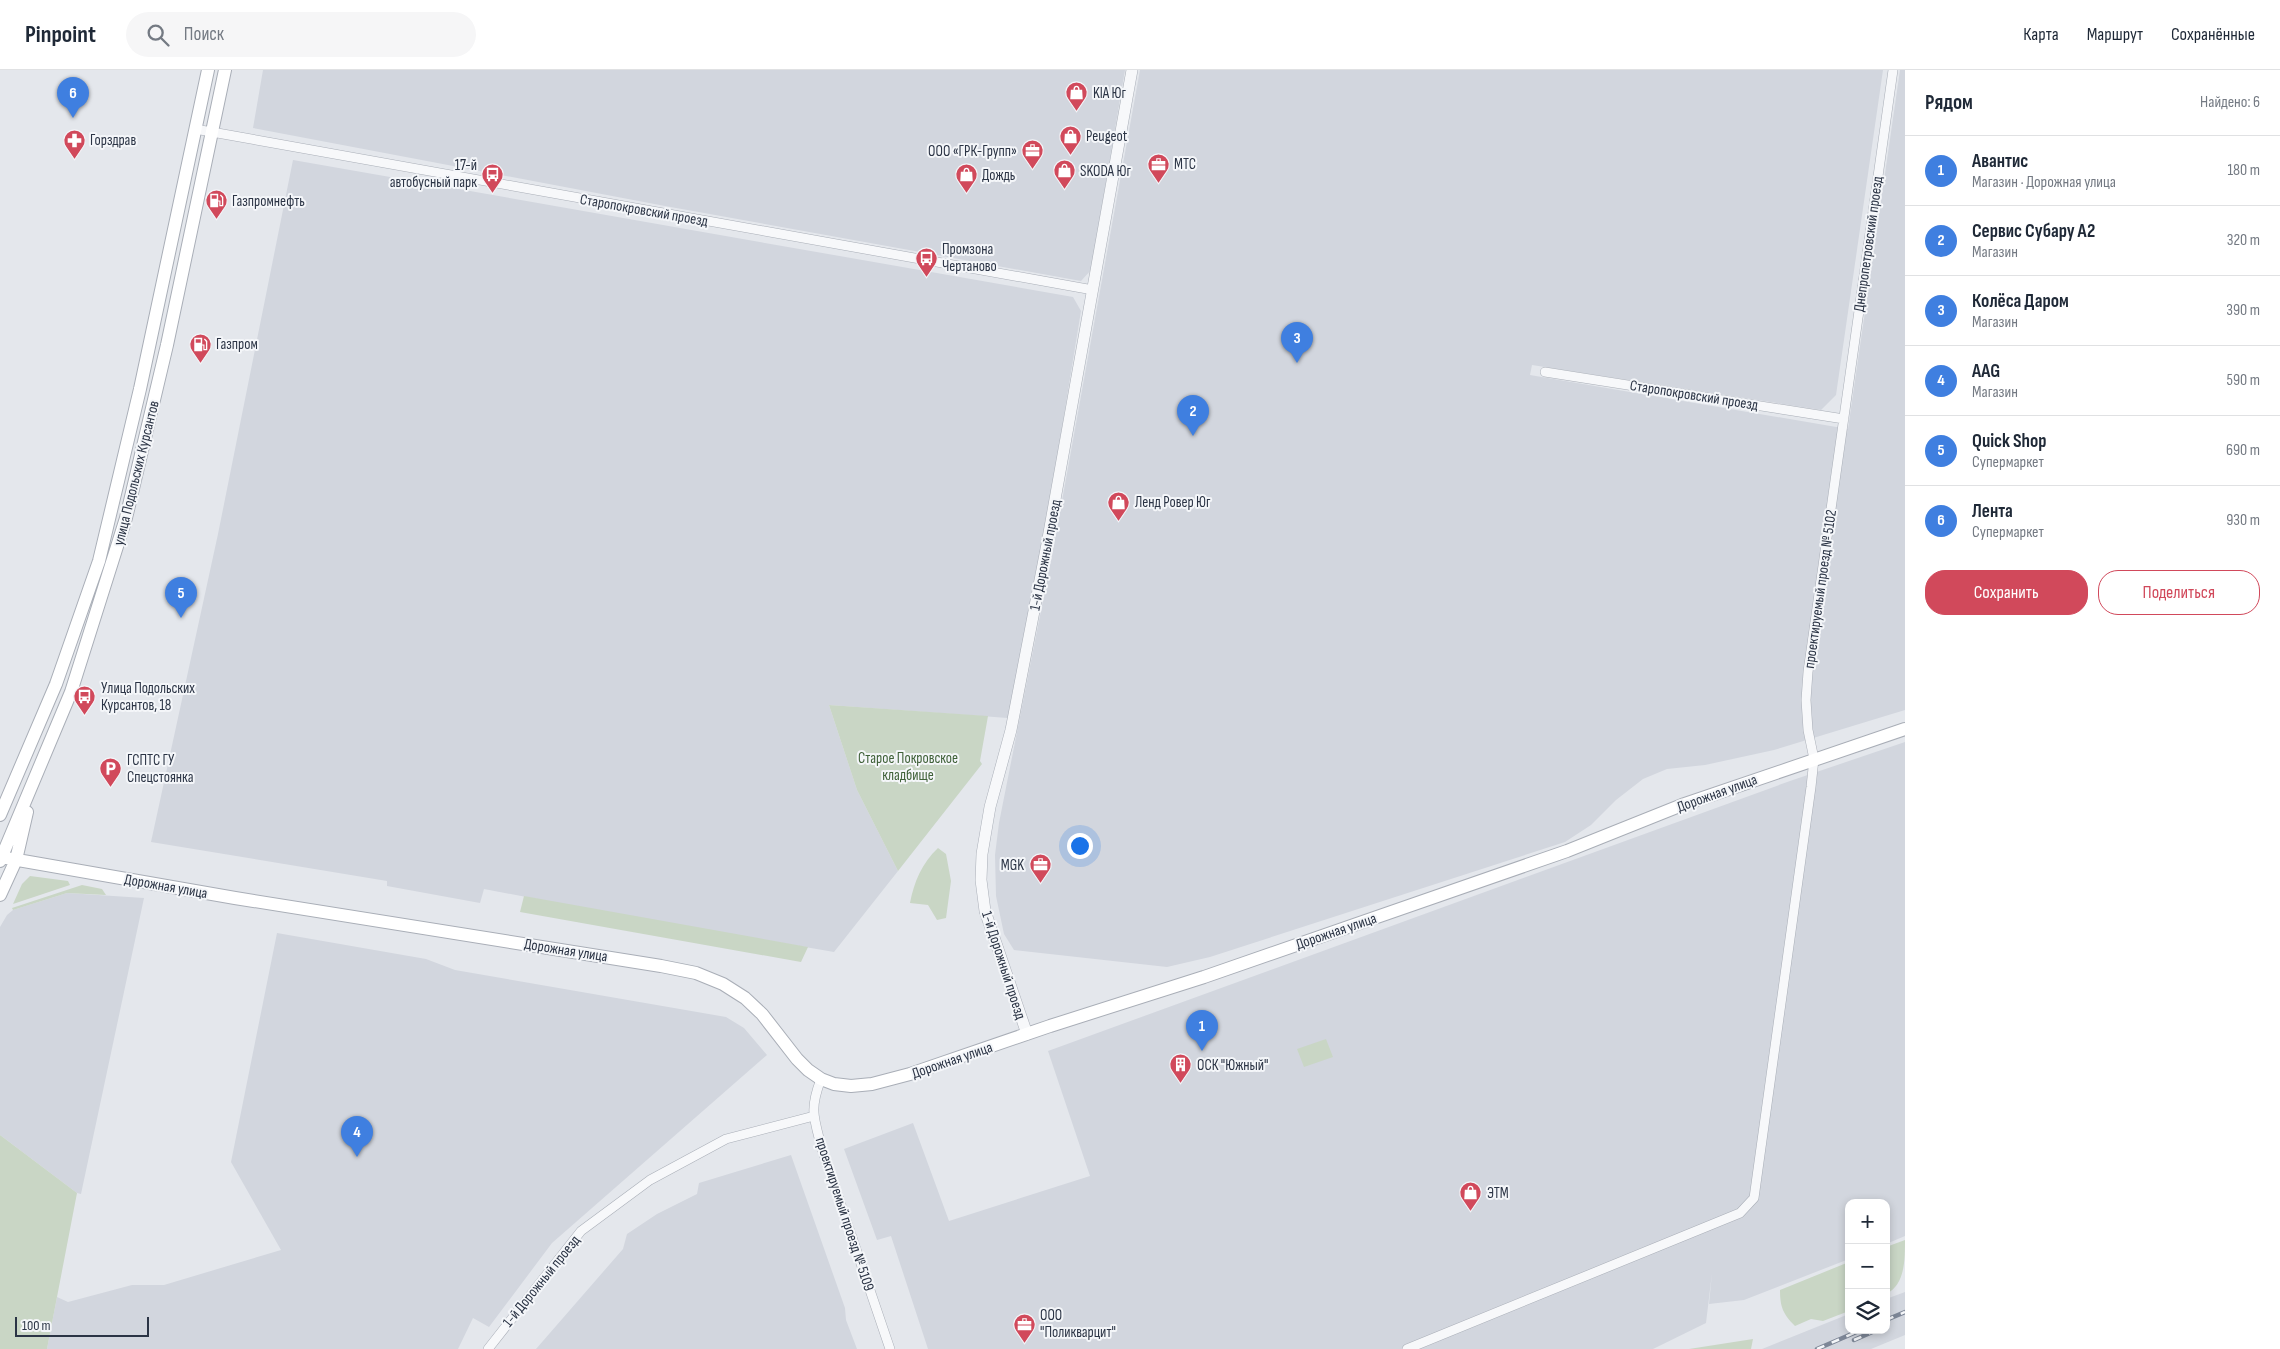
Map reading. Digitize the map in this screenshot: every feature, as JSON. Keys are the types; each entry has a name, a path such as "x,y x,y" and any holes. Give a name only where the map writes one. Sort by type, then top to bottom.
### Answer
{"main road":[{"name":"улица Подольских Курсантов","path":"0,815 56,684 99,561 140,389 208,70"},
{"name":"улица Подольских Курсантов","path":"1,858 84,656 126,518 167,345 226,70"},
{"name":"Дорожная улица","path":"1,858 696,973 723,984 745,998 762,1014 797,1059 808,1070 821,1079 834,1084 851,1086 872,1084 910,1074 1204,977 1558,854 1682,805 1814,759 1905,730"},
{"path":"0,895 16,860 33,782"}],"street":[{"name":"1-й Дорожный проезд","path":"1027,1034 985,910 982,854 990,808 1016,701 1132,70"},
{"name":"Днепропетровский проезд","path":"1844,419 1893,70"},
{"name":"Старопокровский проезд","path":"195,129 1093,290"},
{"name":"Старопокровский проезд","path":"1545,372 1844,419"},
{"name":"проектируемый проезд № 5102","path":"1407,1349 1740,1214 1754,1198 1814,759 1808,730 1806,700 1808,672 1844,419"},
{"name":"проектируемый проезд № 5109","path":"821,1079 814,1098 814,1116 822,1149 890,1349"},
{"name":"1-й Дорожный проезд","path":"488,1349 581,1231 650,1180 726,1139 814,1116"}],"shaded area":[{"path":"263,70 1125,70 1091,270 1081,281 665,206 253,128"},
{"path":"1140,70 1883,70 1836,395 1821,410 1532,365 1530,375 1848,429 1900,70 1905,70 1905,710 1774,750 1705,765 1667,769 1643,779 1616,800 1591,825 1565,842 1210,957 1167,967 1014,950 1004,934 996,896 995,855 999,823 1054,545"},
{"path":"293,160 1073,297 1081,311 1043,544 1008,718 829,705 857,790 898,871 834,952 484,889 480,903 387,886 387,881 151,842 218,534"},
{"path":"1905,742 1905,1236 1890,1242 1890,1199 1845,1199 1845,1261 1744,1300 1709,1304 1712,1273 1706,1323 1653,1349 928,1349 891,1236 877,1240 844,1149 913,1123 949,1221 1090,1176 1048,1051 1790,781"},
{"path":"67,893 144,898 81,1194 77,1193 0,1135 0,927 7,915 13,910"},
{"path":"277,933 426,959 455,970 726,1017 744,1028 767,1055 552,1243 489,1327 473,1318 458,1349 47,1349 57,1297 68,1302 132,1285 164,1285 281,1250 231,1162"},
{"path":"791,1155 845,1308 846,1320 857,1349 536,1349 623,1249 627,1234 657,1214 697,1194 699,1183"},
{"path":"1905,1292 1905,1335 1871,1349 1762,1349 1845,1316 1845,1334 1890,1334 1890,1298"}],"green space":[{"name":"Старое Покровское кладбище","path":"829,705 988,716 980,761 982,764 898,871 857,790"},
{"path":"938,848 946,854 951,881 946,918 937,920 928,905 910,903 920,873 927,860"},
{"path":"30,876 68,881 70,885 13,904 22,884"},
{"path":"82,885 102,889 106,895 67,893 13,910 12,908"},
{"path":"524,896 808,947 801,962 520,912"},
{"path":"1326,1039 1333,1057 1304,1067 1297,1049"},
{"path":"0,1135 77,1193 47,1349 0,1349"},
{"path":"1905,1240 1903,1271 1897,1285 1890,1291 1890,1289 1890,1246"},
{"path":"1845,1264 1845,1313 1823,1321 1811,1319 1795,1326 1783,1310 1780,1290"},
{"path":"1753,1339 1751,1349 1689,1349"}],"railway":[{"path":"1890,1318 1905,1312"},
{"path":"1817,1349 1852,1334"},
{"path":"1854,1340 1868,1334"}],"place":[{"name":"KIA Юг","path":"1077,112"},
{"name":"Лента","path":"73,118"},
{"name":"Peugeot","path":"1070,155"},
{"name":"Горздрав","path":"74,159"},
{"name":"ООО «ГРК-Групп»","path":"1033,170"},
{"name":"МТС","path":"1158,183"},
{"name":"SKODA Юг","path":"1064,190"},
{"name":"17-й автобусный парк","path":"493,193"},
{"name":"Дождь","path":"966,194"},
{"name":"Газпромнефть","path":"216,220"},
{"name":"Промзона Чертаново","path":"926,277"},
{"name":"Газпром","path":"200,363"},
{"name":"Колёса Даром","path":"1297,363"},
{"name":"Сервис Субару А2","path":"1193,436"},
{"name":"Ленд Ровер Юг","path":"1119,521"},
{"name":"Quick Shop","path":"181,618"},
{"name":"Улица Подольских Курсантов, 18","path":"85,716"},
{"name":"ГСПТС ГУ Спецстоянка","path":"111,788"},
{"name":"MGK","path":"1040,884"},
{"name":"Авантис","path":"1202,1051"},
{"name":"ОСК \"Южный\"","path":"1181,1084"},
{"name":"AAG","path":"357,1157"},
{"name":"ЭТМ","path":"1471,1212"},
{"name":"ООО \"Поликварцит\"","path":"1024,1343"}]}
